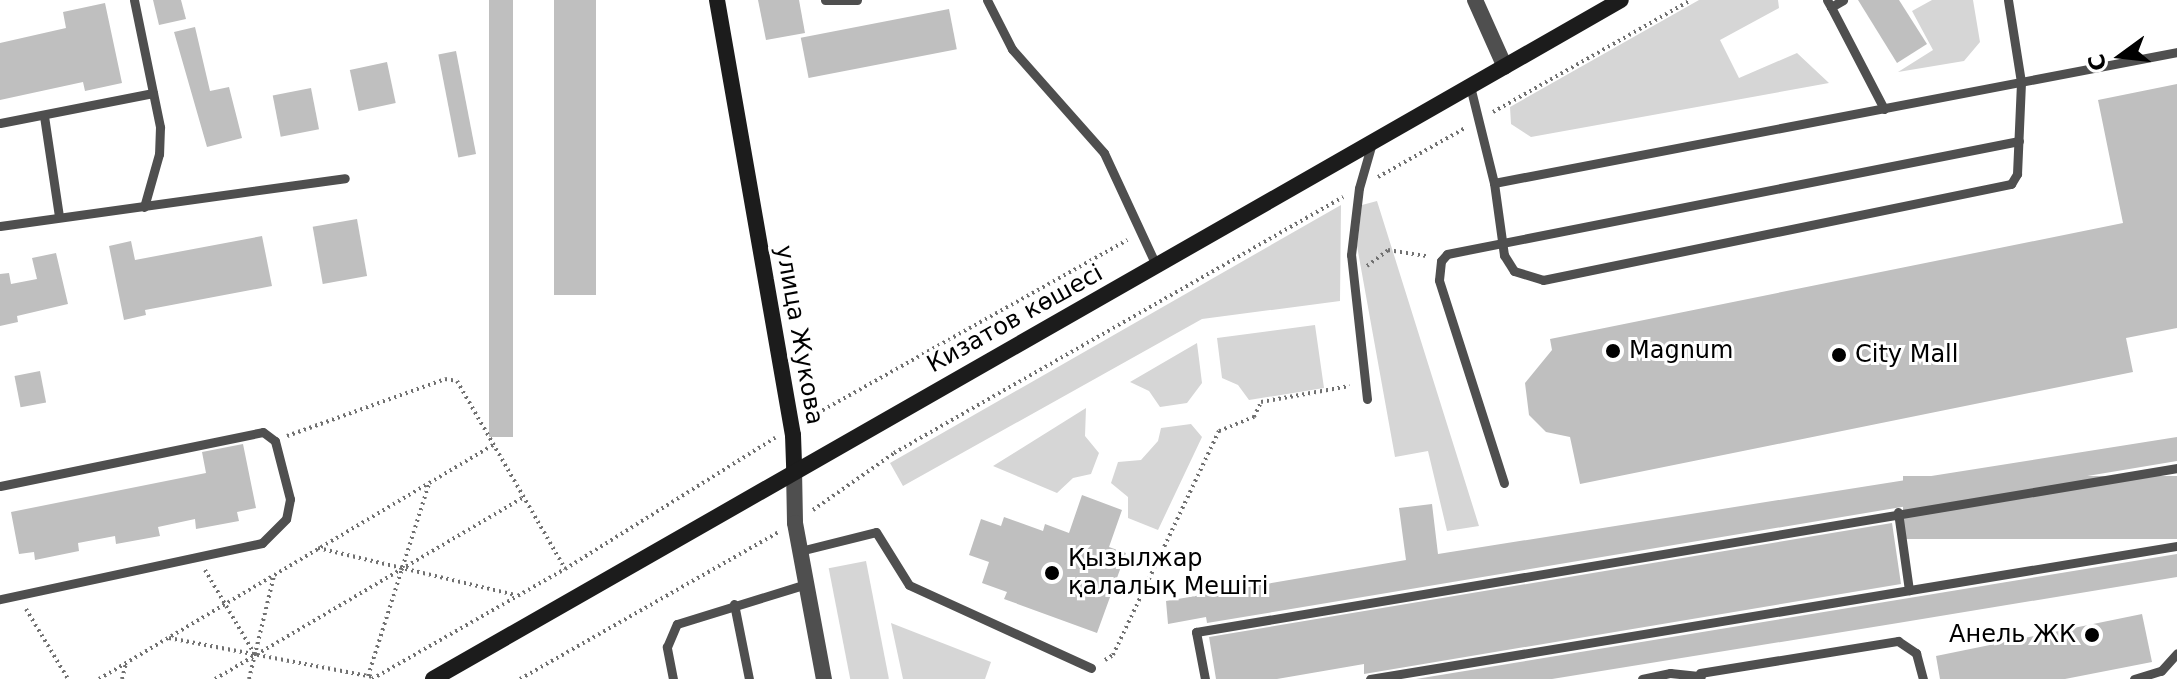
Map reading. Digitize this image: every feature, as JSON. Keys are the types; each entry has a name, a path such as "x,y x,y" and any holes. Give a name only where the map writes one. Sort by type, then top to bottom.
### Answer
{"main road":[{"name":"улица Жукова","path":"717,0 792,428 794,470"},
{"name":"Кизатов көшесі","path":"433,679 1621,0"}],"street":[{"path":"1475,0 1505,67"},
{"name":"улица Жукова","path":"794,470 795,523 824,679"}],"lane":[{"path":"134,0 153,93 159,154 144,207"},
{"path":"825,0 857,0"},
{"path":"987,0 1012,49 1104,153 1157,267"},
{"path":"1843,0 1829,3 1884,109"},
{"path":"1470,86 1494,183 1503,241 1514,271 1543,280 2006,185 2017,178 2021,82 2008,0"},
{"path":"1494,183 2177,52"},
{"path":"0,123 153,93"},
{"path":"44,116 59,216"},
{"path":"1504,483 1439,280 1441,261 1457,250 2019,141"},
{"path":"1367,399 1351,255 1359,188 1372,143"},
{"path":"0,226 345,178"},
{"path":"0,486 257,433 275,441 290,499 286,519 262,543 0,599"},
{"path":"1205,679 1196,632 1898,512 2177,468"},
{"path":"1898,512 1909,590"},
{"path":"800,551 876,532 909,585 1091,668"},
{"path":"1370,679 2177,546"},
{"path":"673,679 667,647 671,630 685,620 806,584"},
{"path":"734,604 749,679"},
{"path":"1642,679 1701,676 1898,641 1916,653 1923,679"},
{"path":"2134,679 2161,671 2177,653"}],"path":[{"path":"520,679 795,523 894,453 1691,0"},
{"path":"168,638 372,678 565,569 792,428 1141,232"},
{"path":"1354,288 1369,262 1388,250 1411,250 1441,261"},
{"path":"275,441 445,379 457,381 565,569"},
{"path":"1091,668 1113,655 1219,431 1254,417 1261,402 1364,384"},
{"path":"99,679 494,444"},
{"path":"372,678 430,482"},
{"path":"215,679 524,497"},
{"path":"318,548 518,596"},
{"path":"197,557 255,655"},
{"path":"249,679 274,575"},
{"path":"17,595 68,679"},
{"path":"122,679 126,663"}],"shaded area":[{"path":"1699,0 1778,0 1779,8 1720,40 1739,78 1797,53 1829,83 1531,137 1511,124 1510,107"},
{"path":"1932,0 1973,0 1980,42 1964,61 1898,72 1933,50 1912,11"},
{"path":"1377,201 1479,526 1447,531 1428,451 1395,457 1357,246 1362,205"},
{"path":"1341,205 1340,301 1202,319 903,486 890,463"},
{"path":"1315,325 1324,388 1249,400 1238,385 1222,378 1217,338"},
{"path":"1197,343 1202,383 1187,403 1160,407 1149,391 1130,382"},
{"path":"1086,408 1085,436 1099,453 1091,474 1073,478 1057,493 993,466"},
{"path":"1191,424 1202,437 1158,530 1128,518 1128,497 1111,483 1118,462 1141,460 1158,441 1161,428"},
{"path":"866,561 889,679 850,679 829,568"},
{"path":"891,623 991,662 985,679 903,679"}],"building":[{"path":"153,0 181,0 186,19 159,25"},
{"path":"489,0 513,0 513,437 489,437"},
{"path":"554,0 596,0 596,295 554,295"},
{"path":"758,0 799,0 805,33 766,40"},
{"path":"1858,0 1899,0 1927,44 1897,63"},
{"path":"105,3 122,83 85,91 83,82 0,100 0,43 66,28 63,12"},
{"path":"949,9 957,49 809,78 801,38"},
{"path":"195,27 210,91 229,87 242,138 207,147 174,32"},
{"path":"456,51 476,154 458,158 438,54"},
{"path":"387,62 396,103 359,111 350,70"},
{"name":"City Mall","path":"2177,84 2177,328 2126,338 2133,372 1580,484 1570,437 1546,432 1529,415 1525,383 1552,350 1550,339 2123,223 2098,100"},
{"path":"311,88 319,129 281,137 273,95"},
{"path":"357,219 367,276 323,284 313,227"},
{"path":"262,236 272,286 145,310 146,315 124,320 109,246 131,241 135,260"},
{"path":"56,253 68,304 17,316 18,322 0,326 0,274 9,273 11,284 37,279 32,258"},
{"path":"40,371 46,402 21,407 14,376"},
{"path":"2177,437 2177,461 1207,623 1206,617 1168,624 1166,601 1406,560 1399,508 1432,504 1438,554"},
{"path":"243,444 256,508 237,512 239,521 196,529 195,519 158,527 160,536 116,544 115,536 78,543 79,551 35,560 34,552 19,554 11,512 206,473 202,452"},
{"path":"1903,476 2177,476 2177,539 1903,539"},
{"name":"Қызылжар қалалық Мешіті","path":"1082,495 1122,510 1109,547 1126,553 1097,633 1004,599 1007,592 982,583 989,562 969,555 981,519 1001,526 1004,517 1043,531 1045,524 1069,533"},
{"path":"1892,523 1901,584 1364,674 1364,664 1277,679 1216,679 1209,637"},
{"path":"2177,554 2177,577 1898,623 1552,679 1416,679"},
{"name":"Анель ЖК","path":"2142,614 2152,662 2065,679 1940,679 1936,656"}],"place":[{"name":"Magnum","path":"1613,351"},
{"name":"City Mall","path":"1839,355"},
{"name":"Қызылжар қалалық Мешіті","path":"1052,573"},
{"name":"Анель ЖК","path":"2092,635"}]}
